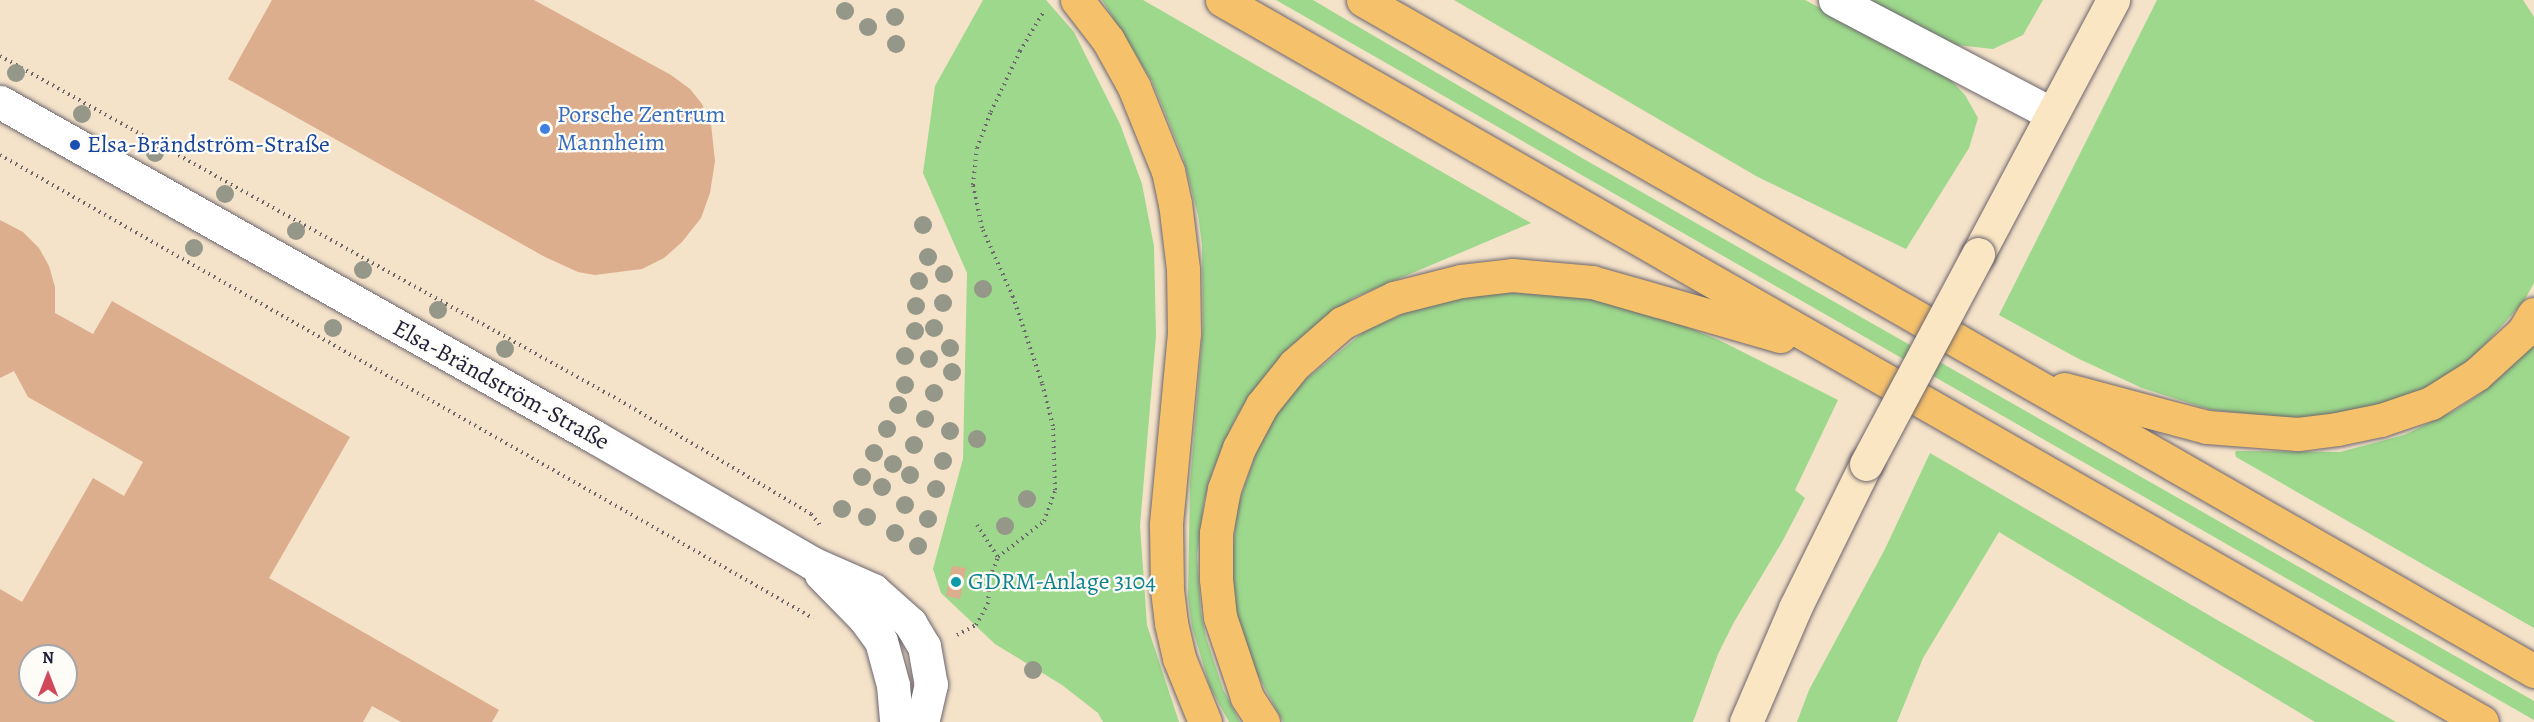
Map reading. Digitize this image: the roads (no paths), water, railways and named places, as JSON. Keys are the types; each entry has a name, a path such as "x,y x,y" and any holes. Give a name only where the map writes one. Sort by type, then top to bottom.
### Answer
{"highway":[{"path":"1077,0 1108,40 1134,87 1168,171 1175,203 1183,269 1184,333 1167,503 1167,590 1179,658 1205,722"},
{"path":"1222,0 2482,722"},
{"path":"1364,0 2534,671"},
{"path":"1263,722 1247,697 1220,617 1216,579 1216,534 1222,500 1239,448 1262,405 1294,365 1342,323 1394,298 1461,281 1512,274 1592,282 1829,349"},
{"path":"2020,377 2207,427 2298,434 2327,431 2381,420 2431,403 2477,374 2523,332 2534,314"}],"main road":[{"path":"1746,722 1795,608 1866,464 2113,0"}],"street":[{"path":"1835,0 2052,114"},
{"name":"Elsa-Brändström-Straße","path":"0,102 574,425 812,563 873,590 910,623 924,646 931,684 922,722"},
{"name":"Elsa-Brändström-Straße","path":"812,563 865,619 881,640 893,685 896,722"}],"place":[{"name":"Porsche Zentrum Mannheim","path":"545,129"},
{"name":"Elsa-Brändström-Straße","path":"75,145"},
{"name":"GDRM-Anlage 3104","path":"956,582"}]}
